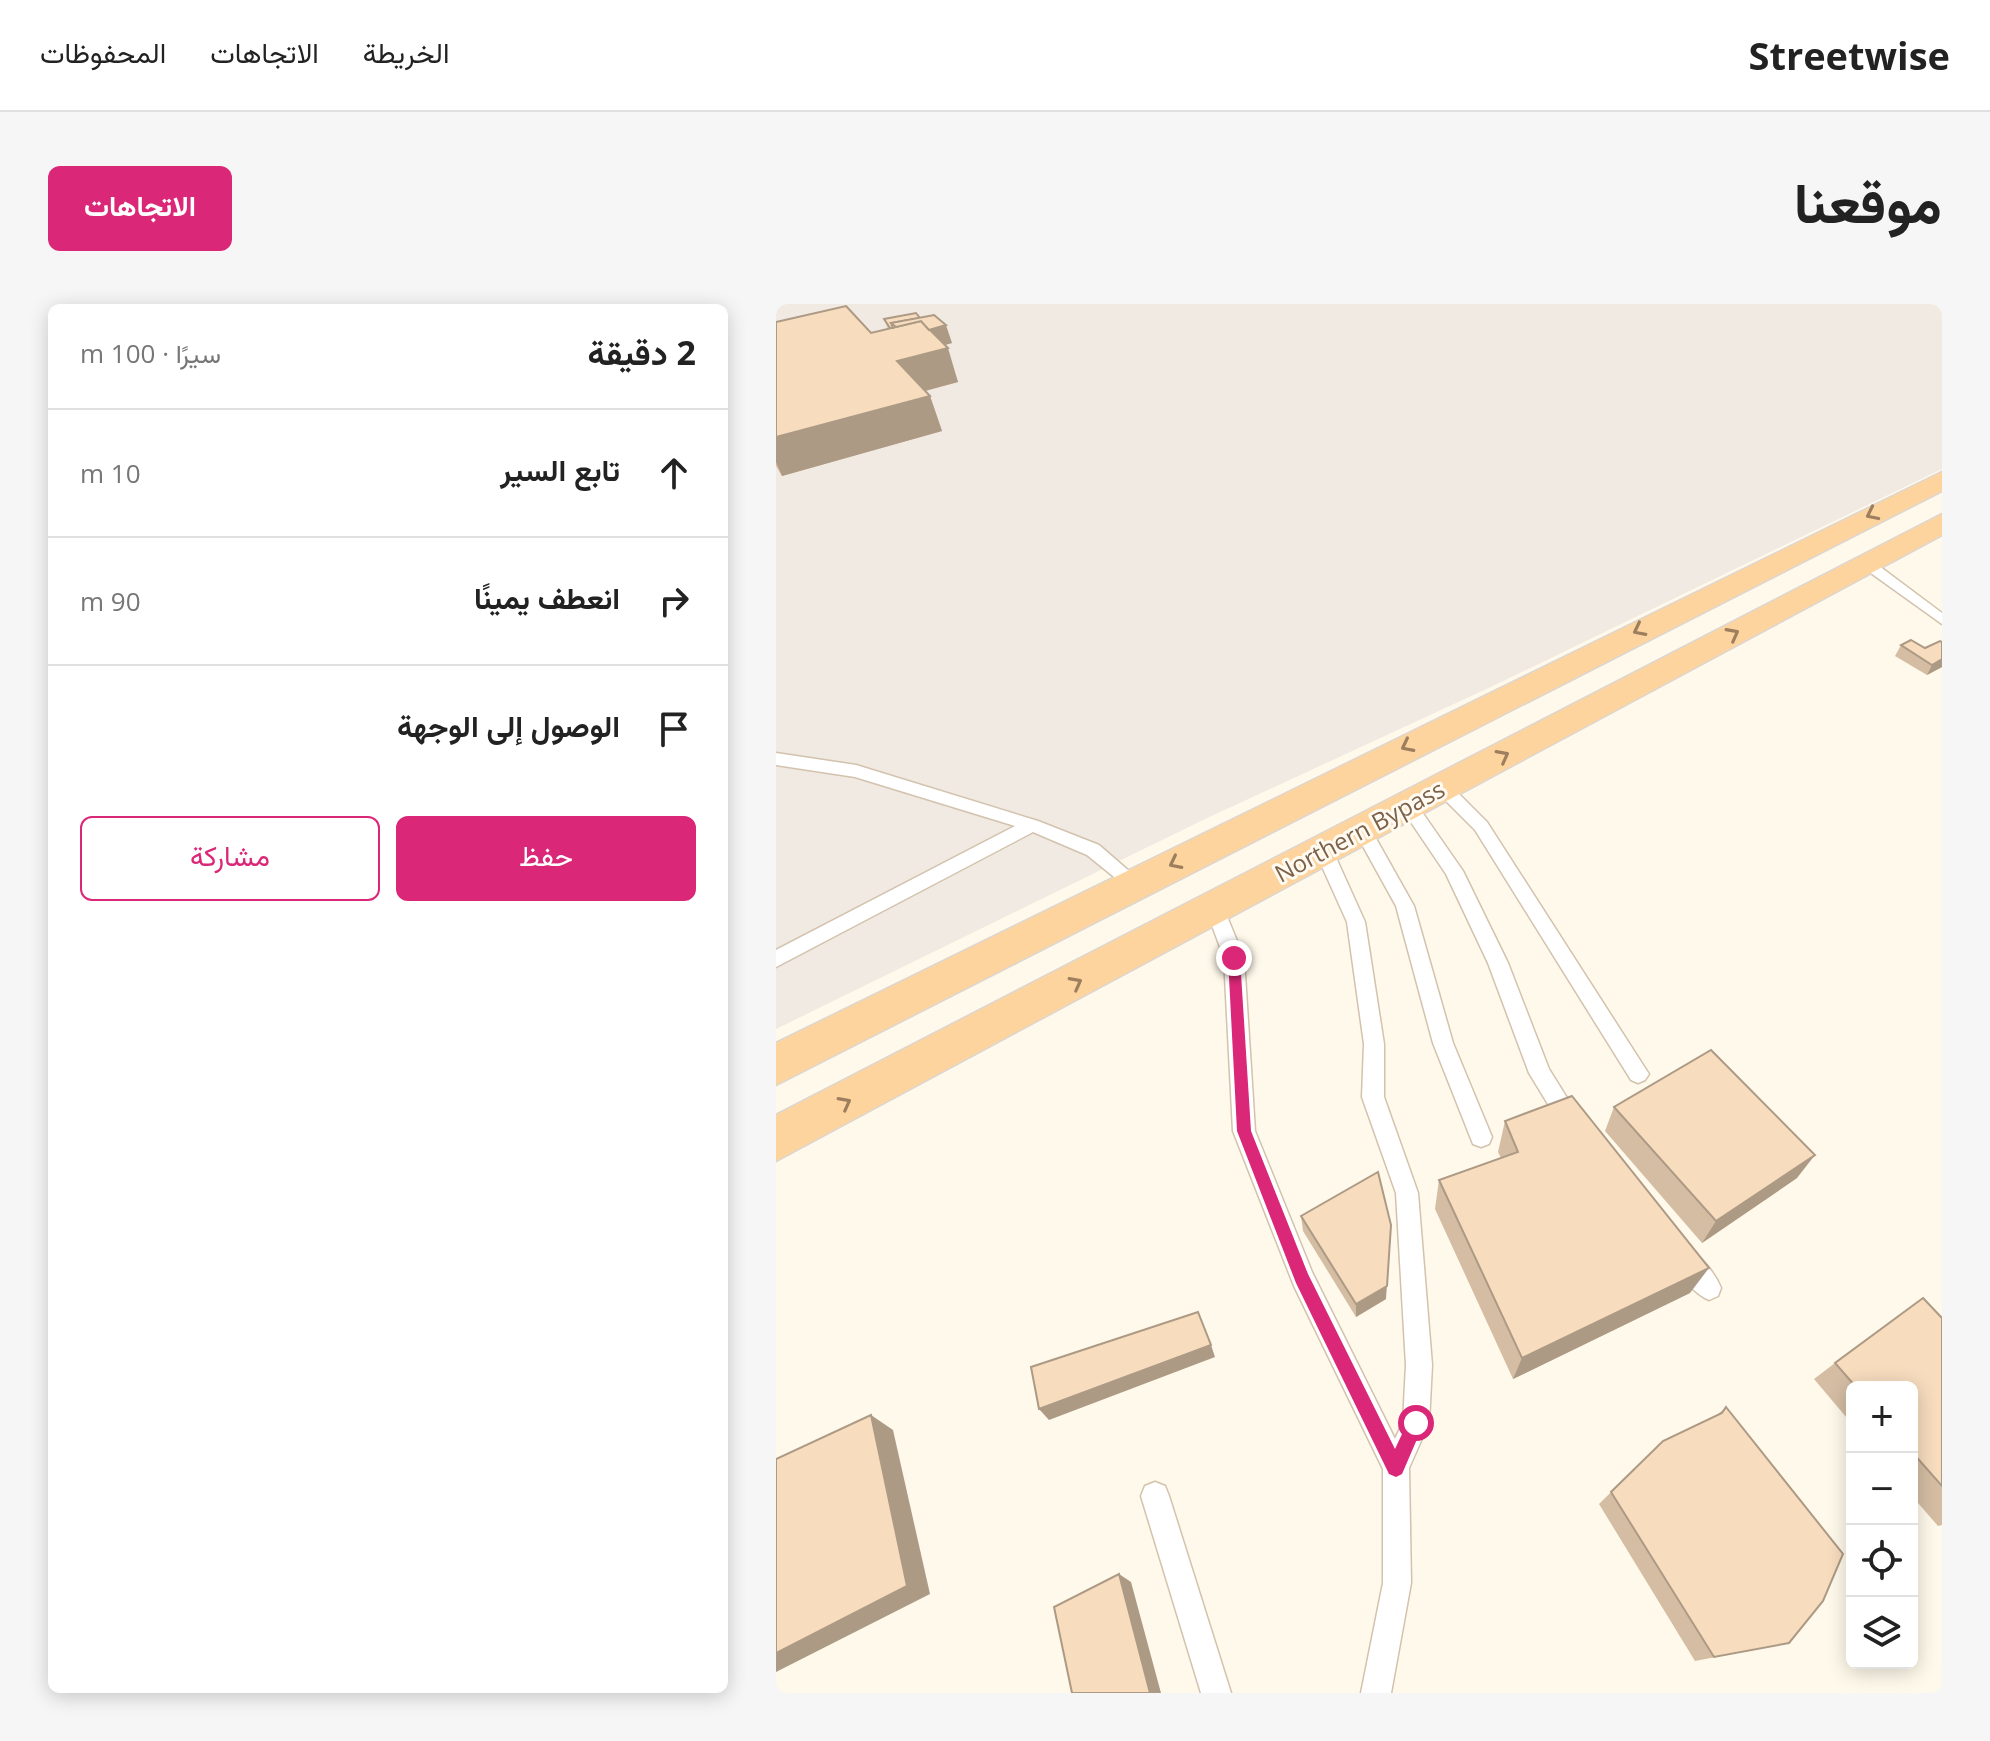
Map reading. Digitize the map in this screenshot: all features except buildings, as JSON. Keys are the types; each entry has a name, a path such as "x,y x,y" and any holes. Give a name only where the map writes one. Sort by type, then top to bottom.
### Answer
{"highway":[{"path":"776,1065 1942,480"},
{"name":"Northern Bypass","path":"776,1139 1942,523"}],"lane":[{"path":"1866,563 1942,620"},
{"path":"776,759 856,771 1032,825 1093,850 1135,884"},
{"path":"1443,788 1481,826 1638,1074"},
{"path":"1409,806 1454,871 1498,963 1540,1073 1582,1139"},
{"path":"776,959 1032,825"},
{"path":"1363,830 1405,906 1443,1043 1481,1137"},
{"path":"1324,851 1356,922 1374,1044 1373,1097 1407,1193 1419,1365 1416,1423 1396,1468 1397,1583 1376,1693"},
{"path":"1215,909 1234,958 1244,1131 1302,1278 1396,1468"},
{"path":"1670,1242 1709,1288"},
{"path":"1155,1496 1216,1693"}],"shaded area":[{"path":"776,304 1942,304 1942,469 1495,685 1203,820 776,1029"}],"route":[{"path":"1234,958 1244,1131 1302,1278 1396,1468 1416,1423"}]}
